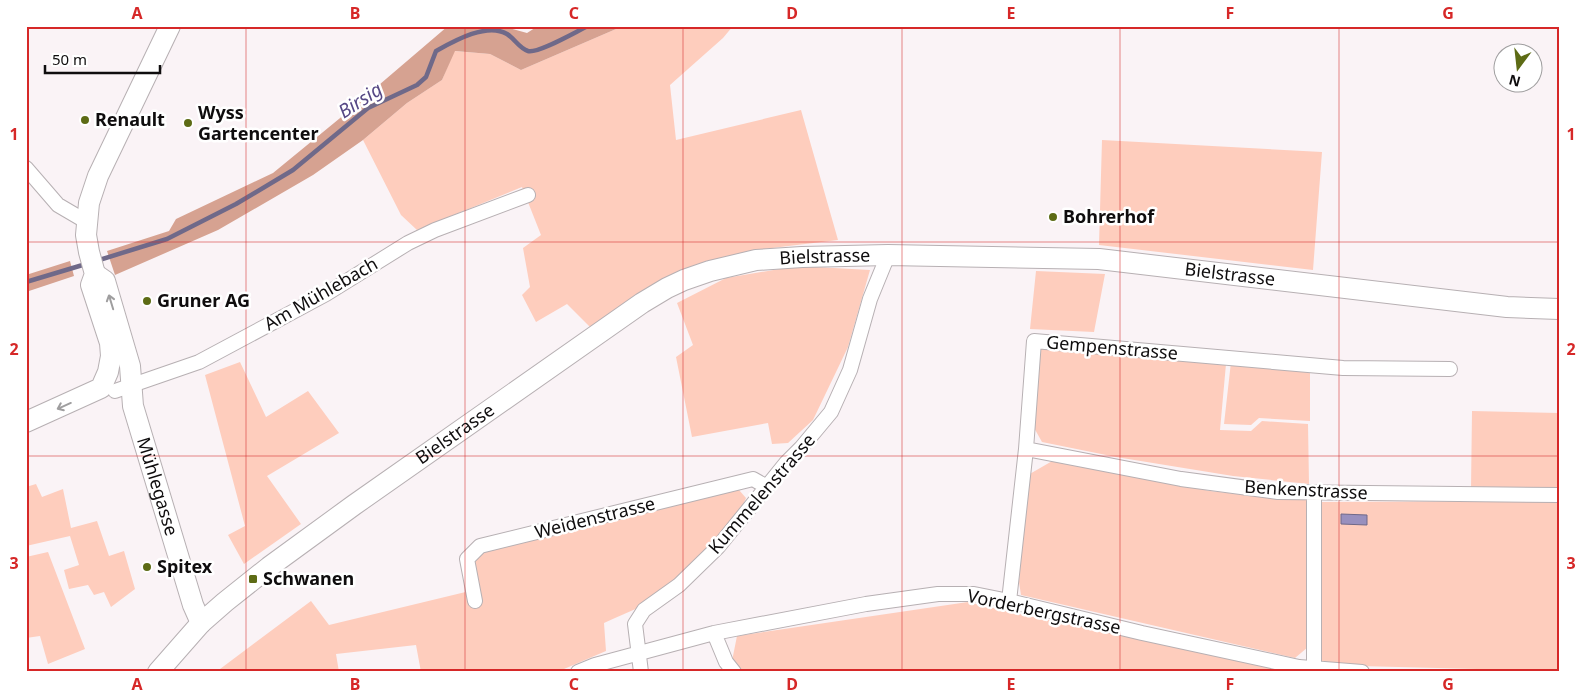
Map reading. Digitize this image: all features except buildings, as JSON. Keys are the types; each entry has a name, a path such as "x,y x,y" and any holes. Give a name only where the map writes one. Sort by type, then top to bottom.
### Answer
{"main road":[{"path":"114,384 110,343 91,285 95,274 86,235 89,203 98,176 170,26"},
{"name":"Bielstrasse","path":"158,672 201,623 269,567 642,303 668,288 710,271 756,260 802,257 888,255 1099,259 1499,306 1559,310"},
{"path":"26,422 114,384 130,366 105,281 95,274"},
{"name":"Mühlegasse","path":"114,384 133,406 193,605 201,623"}],"street":[{"path":"26,168 58,205 87,222"},
{"name":"Am Mühlebach","path":"114,384 199,362 326,294 408,243 426,234 528,196"},
{"name":"Kummelenstrasse","path":"641,672 635,624 644,610 678,585 718,548 831,412 850,370 870,298 888,255"},
{"name":"Gempenstrasse","path":"1009,601 1026,449 1034,341 1343,368 1450,369"},
{"name":"Benkenstrasse","path":"1026,449 1181,479 1278,492 1559,495"},
{"name":"Weidenstrasse","path":"475,601 467,559 480,546 753,479 767,487"},
{"path":"1314,492 1314,668"},
{"name":"Vorderbergstrasse","path":"638,653 714,633 866,604 938,594 974,594 1298,669 1314,668 1362,672"},
{"path":"714,633 726,662 734,672"},
{"path":"578,672 595,665 638,653"}],"shaded area":[{"path":"448,26 502,26 527,33 538,26 623,26 521,70 490,54 455,51 442,80 407,103 363,140 313,175 218,230 115,275 107,251 169,231 176,219 273,173"},
{"path":"623,26 733,26 723,38 670,85 676,140 801,110 838,240 764,249 701,264 591,328 567,304 536,322 522,295 530,287 523,248 541,235 522,187 417,230 401,215 363,140 407,103 442,80 454,51 490,54 521,70"},
{"path":"1102,140 1322,152 1313,270 1099,245"},
{"path":"70,261 74,276 26,292 26,275"},
{"path":"797,266 870,270 848,347 813,420 788,443 772,444 768,423 692,437 676,357 693,345 677,303 726,278"},
{"path":"1036,271 1105,274 1094,332 1030,329"},
{"path":"1039,348 1226,364 1220,430 1251,431 1262,421 1308,424 1309,484 1233,476 1116,457 1042,442 1033,426"},
{"path":"240,362 266,417 308,391 339,433 267,476 301,524 244,564 228,535 245,526 205,375"},
{"path":"1231,362 1310,369 1310,421 1259,418 1251,425 1224,424"},
{"path":"1472,411 1559,413 1559,489 1471,489"},
{"path":"1054,460 1210,491 1309,500 1308,647 1295,658 1021,595 1019,582 1028,475"},
{"path":"36,484 42,497 63,489 71,528 97,521 109,556 124,551 135,589 111,607 104,592 94,595 88,585 69,589 64,570 79,565 70,536 26,546 26,487"},
{"path":"739,490 746,498 739,511 729,526 701,558 655,598 604,623 606,651 557,672 421,672 416,645 336,654 339,672 227,672 220,669 311,601 329,625 478,589 473,561 483,551"},
{"path":"1319,502 1559,502 1559,671 1320,665"},
{"path":"1341,514 1367,515 1367,525 1341,524"},
{"path":"48,552 85,649 48,664 40,636 26,638 26,557"},
{"path":"968,602 1293,672 743,672 732,661 737,636"}],"waterway":[{"name":"Birsig","path":"96,261 167,239 236,204 293,170 368,108 417,85 426,77 436,51 452,42 480,31 490,30 507,34 525,50 533,51 548,46 588,26"},
{"name":"Birsig","path":"26,282 86,264"}],"place":[{"name":"Renault","path":"85,120"},
{"name":"Wyss Gartencenter","path":"188,123"},
{"name":"Bohrerhof","path":"1053,217"},
{"name":"Gruner AG","path":"147,301"},
{"name":"Spitex","path":"147,567"},
{"name":"Schwanen","path":"253,579"}]}
